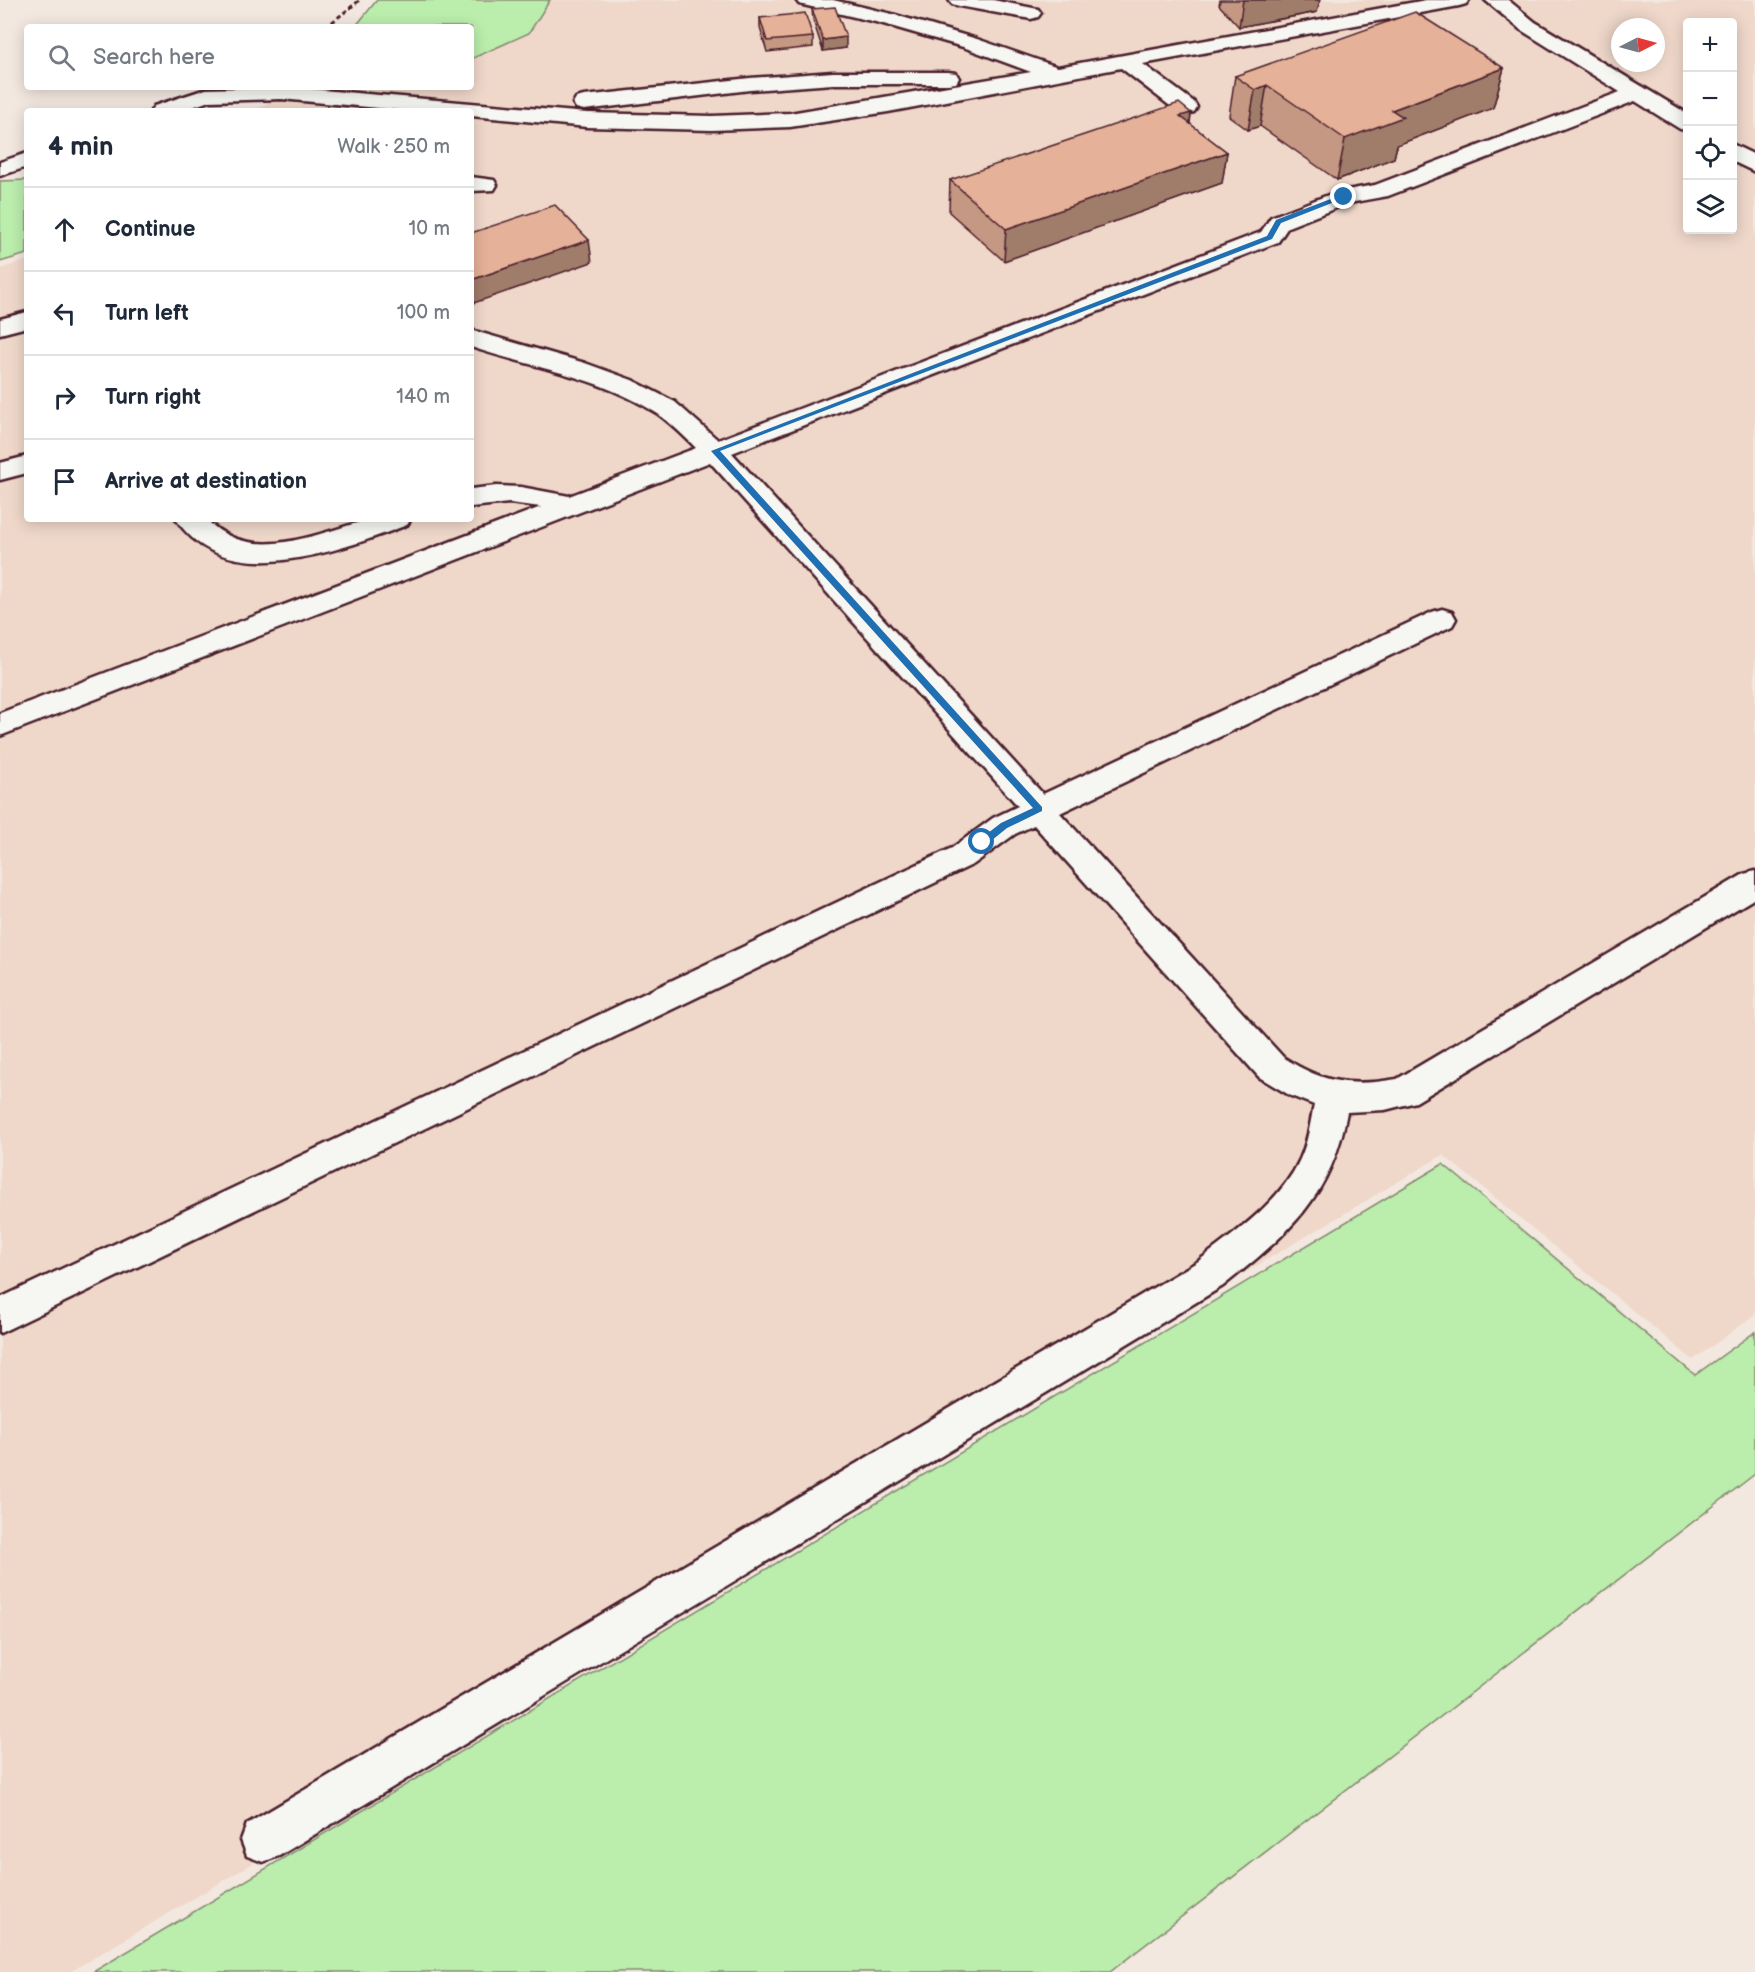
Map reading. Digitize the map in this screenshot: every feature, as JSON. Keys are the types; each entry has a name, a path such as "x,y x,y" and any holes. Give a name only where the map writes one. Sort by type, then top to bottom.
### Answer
{"lane":[{"path":"806,0 833,3 885,18 970,43 1058,74"},
{"path":"959,0 1031,13"},
{"path":"474,110 652,122 790,120 888,105 1458,0"},
{"path":"1495,0 1528,26 1683,121"},
{"path":"1126,62 1186,107"},
{"path":"543,116 583,104 750,84 833,78 1028,78"},
{"path":"170,108 206,95 242,93 281,93 452,108"},
{"path":"0,725 1270,237 1279,222 1344,197 1380,191 1636,93"},
{"path":"1737,154 1755,165"},
{"path":"0,327 24,320"},
{"path":"474,338 594,375 639,393 668,410 715,451 1271,1066 1295,1084 1316,1093 1378,1097 1404,1092 1755,883"},
{"path":"0,472 24,465"},
{"path":"474,498 505,494 540,496 571,506"},
{"path":"192,522 198,531 216,544 243,550 275,552 330,543 389,522"},
{"path":"0,1316 963,856 1004,826 1442,619"},
{"path":"263,1840 1210,1274 1264,1231 1296,1193 1318,1160 1334,1095"}],"path":[{"path":"330,24 360,0"}],"shaded area":[{"path":"550,0 1755,0 1755,1315 1693,1360 1443,1155 70,1972 0,1972 0,269 24,261 24,522 474,522 474,108 260,108 281,93 294,90 474,90 474,47 529,33"}],"green space":[{"path":"377,0 550,0 529,33 474,58 474,24 357,24"},
{"path":"24,180 24,255 0,262 0,181"},
{"path":"1443,1164 1695,1375 1755,1332 1755,1474 1110,1972 93,1972"}],"building":[{"path":"835,7 846,37 823,40 812,9"},
{"path":"1415,12 1504,68 1392,110 1403,117 1345,139 1267,85 1255,90 1235,76"},
{"path":"805,13 813,37 767,41 760,18"},
{"path":"1179,103 1191,113 1180,116 1227,152 1006,229 950,180"},
{"path":"555,205 589,240 474,279 474,232"}],"route":[{"path":"982,842 1004,826 1039,809 715,451 1270,237 1279,222 1344,197"}]}
